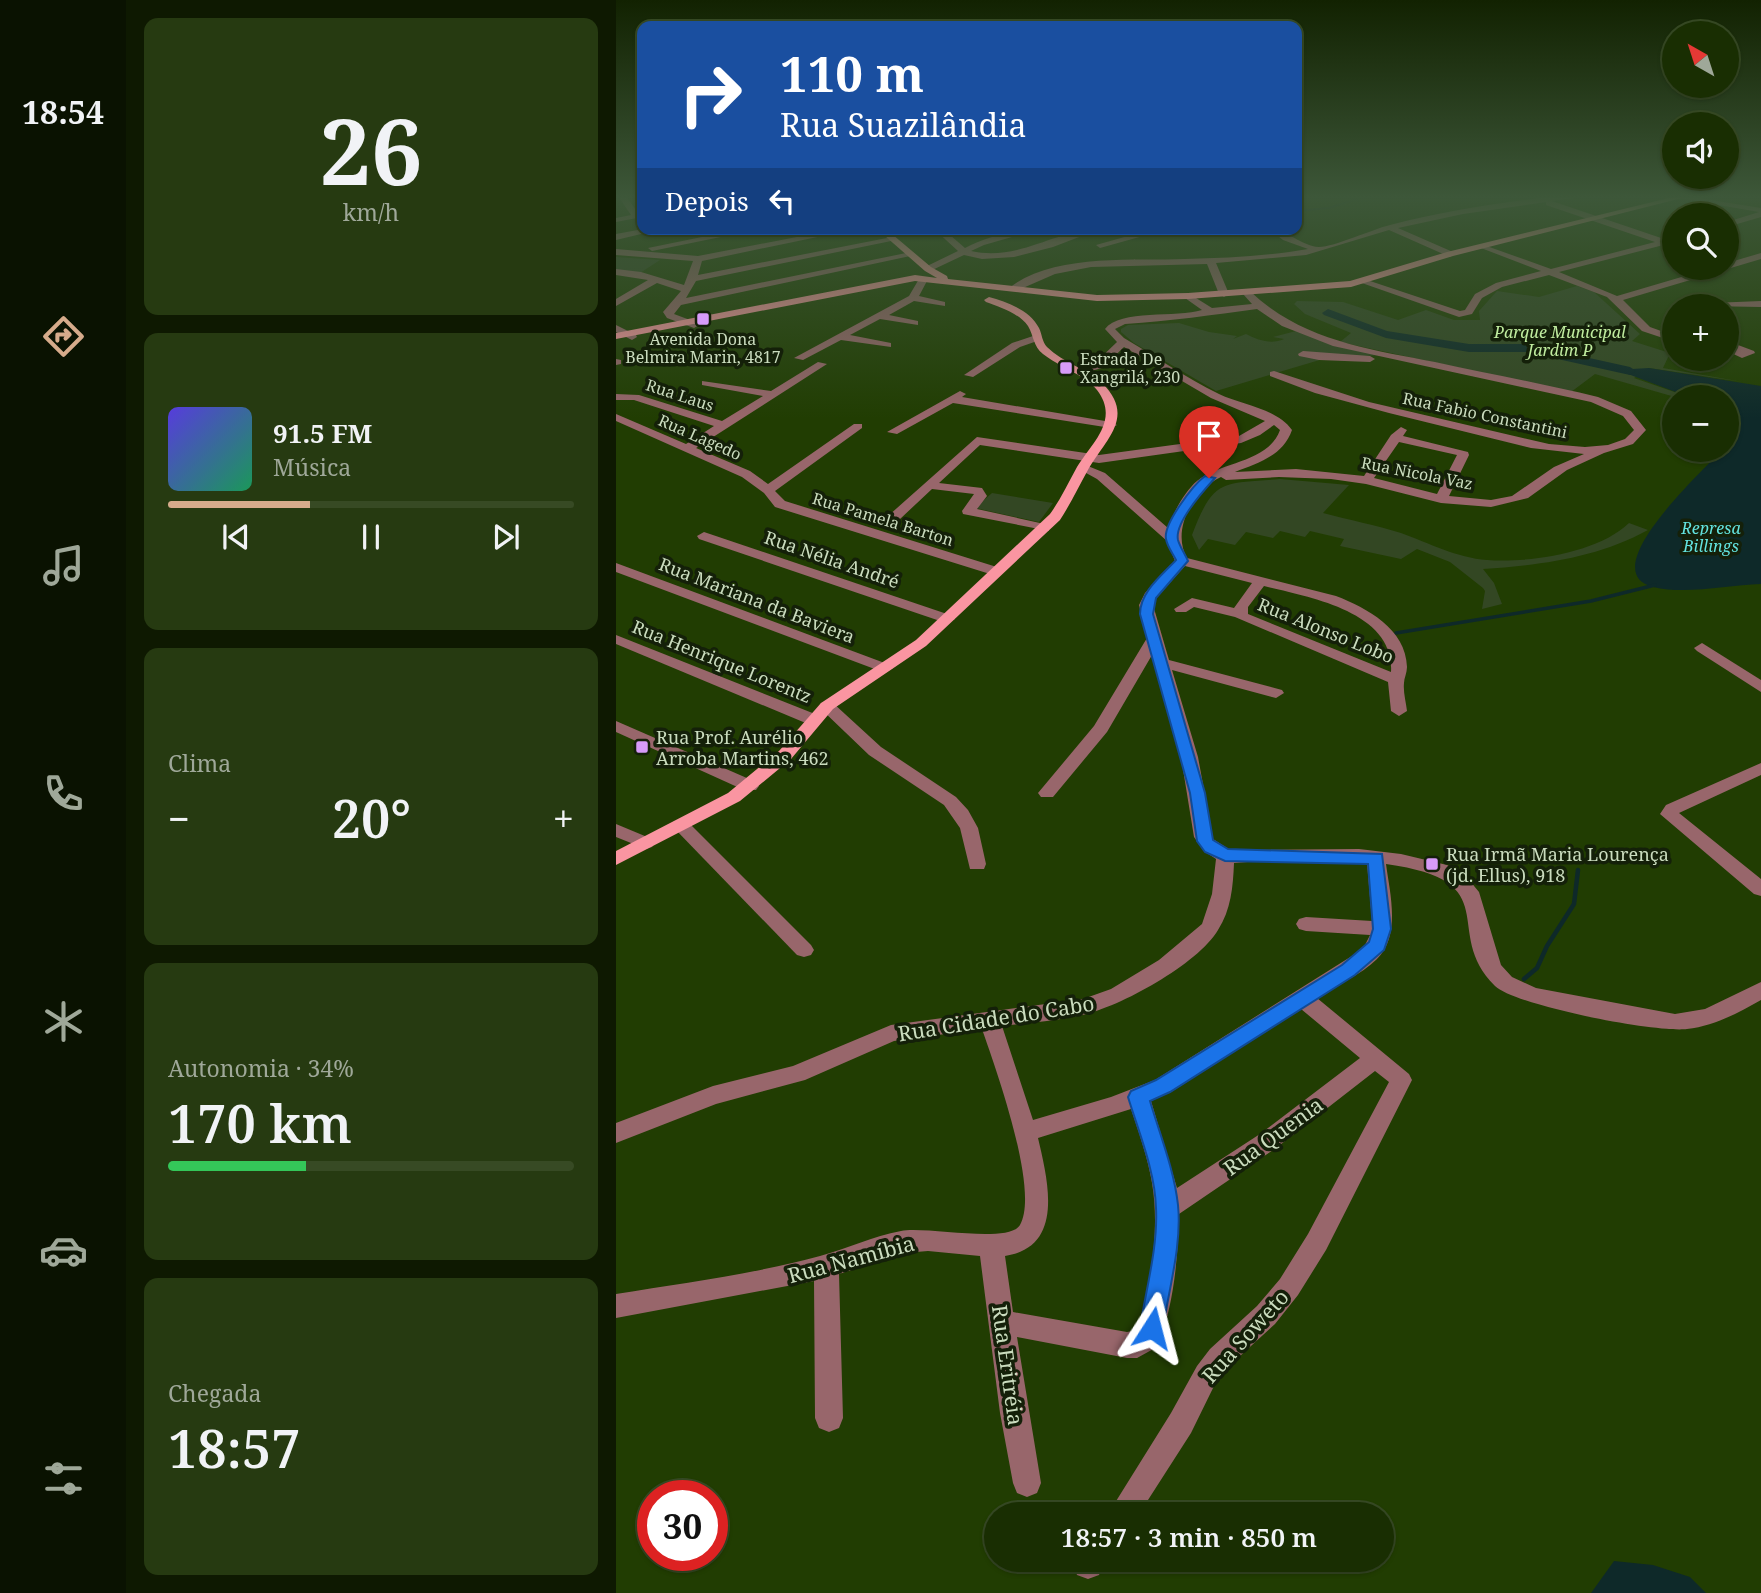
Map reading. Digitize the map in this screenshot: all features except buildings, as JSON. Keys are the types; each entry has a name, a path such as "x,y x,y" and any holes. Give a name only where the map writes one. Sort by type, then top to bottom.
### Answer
{"main road":[{"path":"923,270 928,276"},
{"path":"692,324 928,276 1009,291 1097,298 1224,294 1364,282 1400,270"},
{"path":"616,338 928,276 951,284 976,298 989,300 1009,309 1032,324 1035,338 1051,355 1093,379 1106,393 1111,425 1107,437 1086,463 1063,507 921,643 827,706 785,755 750,786 646,843 619,853"},
{"path":"964,290 980,285"},
{"path":"989,300 1009,291"},
{"path":"1009,291 1009,309"}],"street":[{"path":"692,324 668,314 679,302 695,270"},
{"path":"692,279 736,270"},
{"path":"679,302 835,270"},
{"path":"686,449 822,364 799,358 913,298 928,276 936,270"},
{"path":"1009,291 1036,276 1060,270"},
{"path":"1215,270 1224,294"},
{"path":"1364,282 1464,313 1484,291 1549,271 1617,299 1646,329 1662,335"},
{"path":"616,272 641,275 686,289"},
{"path":"616,303 655,280"},
{"path":"1617,299 1678,280"},
{"name":"Rua Fabio Constantini","path":"1246,292 1256,306 1310,335 1387,356 1594,399 1614,406 1630,416 1640,430 1626,442 1604,449 1546,446 1325,394 1274,373"},
{"path":"1188,296 1210,312"},
{"path":"913,298 942,304"},
{"path":"1739,304 1761,303"},
{"path":"1172,539 1177,521 1199,487 1209,478 1276,447 1285,436 1286,430 1273,420 1220,398 1123,342 1110,332 1111,327 1118,323 1190,317 1256,306"},
{"path":"880,316 914,323"},
{"path":"616,328 630,336"},
{"path":"842,337 887,345"},
{"path":"969,375 1016,345 1035,338"},
{"path":"1080,371 1098,366 1123,342"},
{"path":"1303,354 1360,359 1387,356"},
{"path":"706,383 775,395"},
{"path":"893,432 963,393"},
{"name":"Rua Laus","path":"620,397 643,399 725,426"},
{"path":"951,400 1111,425"},
{"path":"1367,481 1410,415"},
{"name":"Rua Lagedo","path":"616,417 746,474 768,490"},
{"path":"895,516 976,441 1086,463 1241,439 1256,433 1273,420"},
{"path":"768,490 858,426"},
{"path":"1395,438 1462,452 1463,455 1441,499"},
{"name":"Rua Nicola Vaz","path":"1209,478 1292,472 1367,481 1441,499 1488,503 1518,498 1535,489 1558,470 1604,449"},
{"path":"1086,463 1172,539 1182,561"},
{"path":"928,485 978,491 981,496 969,508 969,512 1044,528"},
{"name":"Rua Pamela Barton","path":"768,490 774,500 789,508 995,572"},
{"name":"Rua Nélia André","path":"704,536 948,619"},
{"path":"1182,561 1331,599 1354,607 1369,617 1387,636 1397,654 1399,711"},
{"path":"1182,561 1150,596 1146,605 1198,793 1202,831 1211,848 1225,855 1376,858 1441,870 1466,886 1475,898 1488,963 1500,978 1516,990 1675,1022 1696,1022 1712,1017 1761,990"},
{"name":"Rua Mariana da Baviera","path":"616,567 885,668"},
{"name":"Rua Alonso Lobo","path":"1261,580 1241,607 1240,614 1270,630 1396,683"},
{"path":"1181,609 1192,602 1240,614"},
{"path":"1047,793 1101,728 1154,638"},
{"name":"Rua Henrique Lorentz","path":"616,639 814,720"},
{"path":"1702,648 1761,687"},
{"path":"1162,663 1276,693"},
{"path":"827,706 875,751 950,801 962,814 969,828 977,864"},
{"path":"616,726 750,786"},
{"path":"1761,768 1672,808 1669,814 1761,889"},
{"path":"681,825 804,950"},
{"path":"616,830 646,843"},
{"name":"Rua Cidade do Cabo","path":"616,1133 713,1095 797,1074 891,1033 1083,1007 1130,991 1209,929 1216,918 1220,901 1225,855"},
{"path":"1025,1132 1138,1097 1163,1086 1370,954 1377,946 1382,929 1376,858"},
{"path":"1306,924 1382,929"},
{"path":"1302,998 1375,1059"},
{"name":"Rua Namíbia","path":"616,1307 742,1286 826,1266 888,1245 915,1240 942,1239 991,1246 1019,1243 1029,1234 1035,1221 1038,1201 1025,1132 989,1019"},
{"name":"Rua Soweto","path":"1130,1502 1181,1423 1206,1375 1219,1358 1266,1315 1289,1287 1317,1242 1401,1080 1375,1059"},
{"name":"Rua Quenia","path":"1167,1208 1258,1148 1375,1059"},
{"path":"1001,1322 1127,1345 1143,1343 1152,1328 1167,1227 1167,1208 1164,1182 1138,1097"},
{"name":"Rua Eritréia","path":"991,1246 1027,1483"},
{"path":"826,1266 829,1418"}],"green space":[{"path":"616,270 644,270 640,273"},
{"name":"Parque Municipal Jardim P","path":"1577,286 1594,292 1640,334 1632,341 1662,350 1662,370 1649,368 1634,378 1662,388 1662,393 1595,374 1571,392 1340,342 1351,333 1305,314 1294,304 1297,301 1343,302 1398,320 1426,310 1454,320 1480,320 1479,311 1497,291 1539,297"},
{"path":"1179,323 1209,332 1237,336 1233,339 1246,334 1269,342 1284,339 1273,337 1296,331 1379,355 1323,359 1216,391 1134,343 1121,332 1121,329 1128,325"},
{"name":"Parque Municipal Jardim P","path":"1669,371 1680,371 1743,382"},
{"path":"1280,479 1349,485 1323,513 1392,530 1476,559 1523,560 1562,554 1600,542 1629,523 1648,530 1629,540 1589,554 1483,569 1494,583 1502,604 1482,609 1485,591 1483,588 1450,562 1417,549 1401,559 1340,546 1344,539 1310,531 1305,537 1280,531 1273,538 1246,532 1235,545 1208,539 1199,550 1192,535 1214,493 1232,484"},
{"path":"992,493 1053,503 1039,522 975,508"}],"water":[{"name":"Represa Billings","path":"1649,368 1761,386 1761,584 1679,590 1653,587 1638,577 1636,562 1644,542 1677,497 1711,462 1739,462 1739,385 1662,387 1628,374 1632,369"},
{"path":"1614,1561 1653,1565 1690,1577 1706,1593 1591,1593"}],"waterway":[{"path":"1328,313 1382,332"},
{"path":"1386,334 1469,348 1526,348 1630,371"},
{"path":"1396,633 1591,601 1655,585"},
{"path":"1524,979 1537,968 1547,946 1574,904 1578,870"}],"place":[{"name":"Avenida Dona Belmira Marin, 4817","path":"703,319"},
{"name":"Estrada De Xangrilá, 230","path":"1066,368"},
{"name":"Rua Prof. Aurélio Arroba Martins, 462","path":"642,747"},
{"name":"Rua Irmã Maria Lourença (jd. Ellus), 918","path":"1432,864"}],"route":[{"path":"1152,1328 1167,1227 1167,1208 1164,1182 1138,1097 1163,1086 1348,970 1377,946 1382,929 1376,858 1225,855 1211,848 1205,841 1198,793 1146,614 1146,605 1150,596 1182,561 1171,536 1173,529 1199,487 1209,478"}]}
